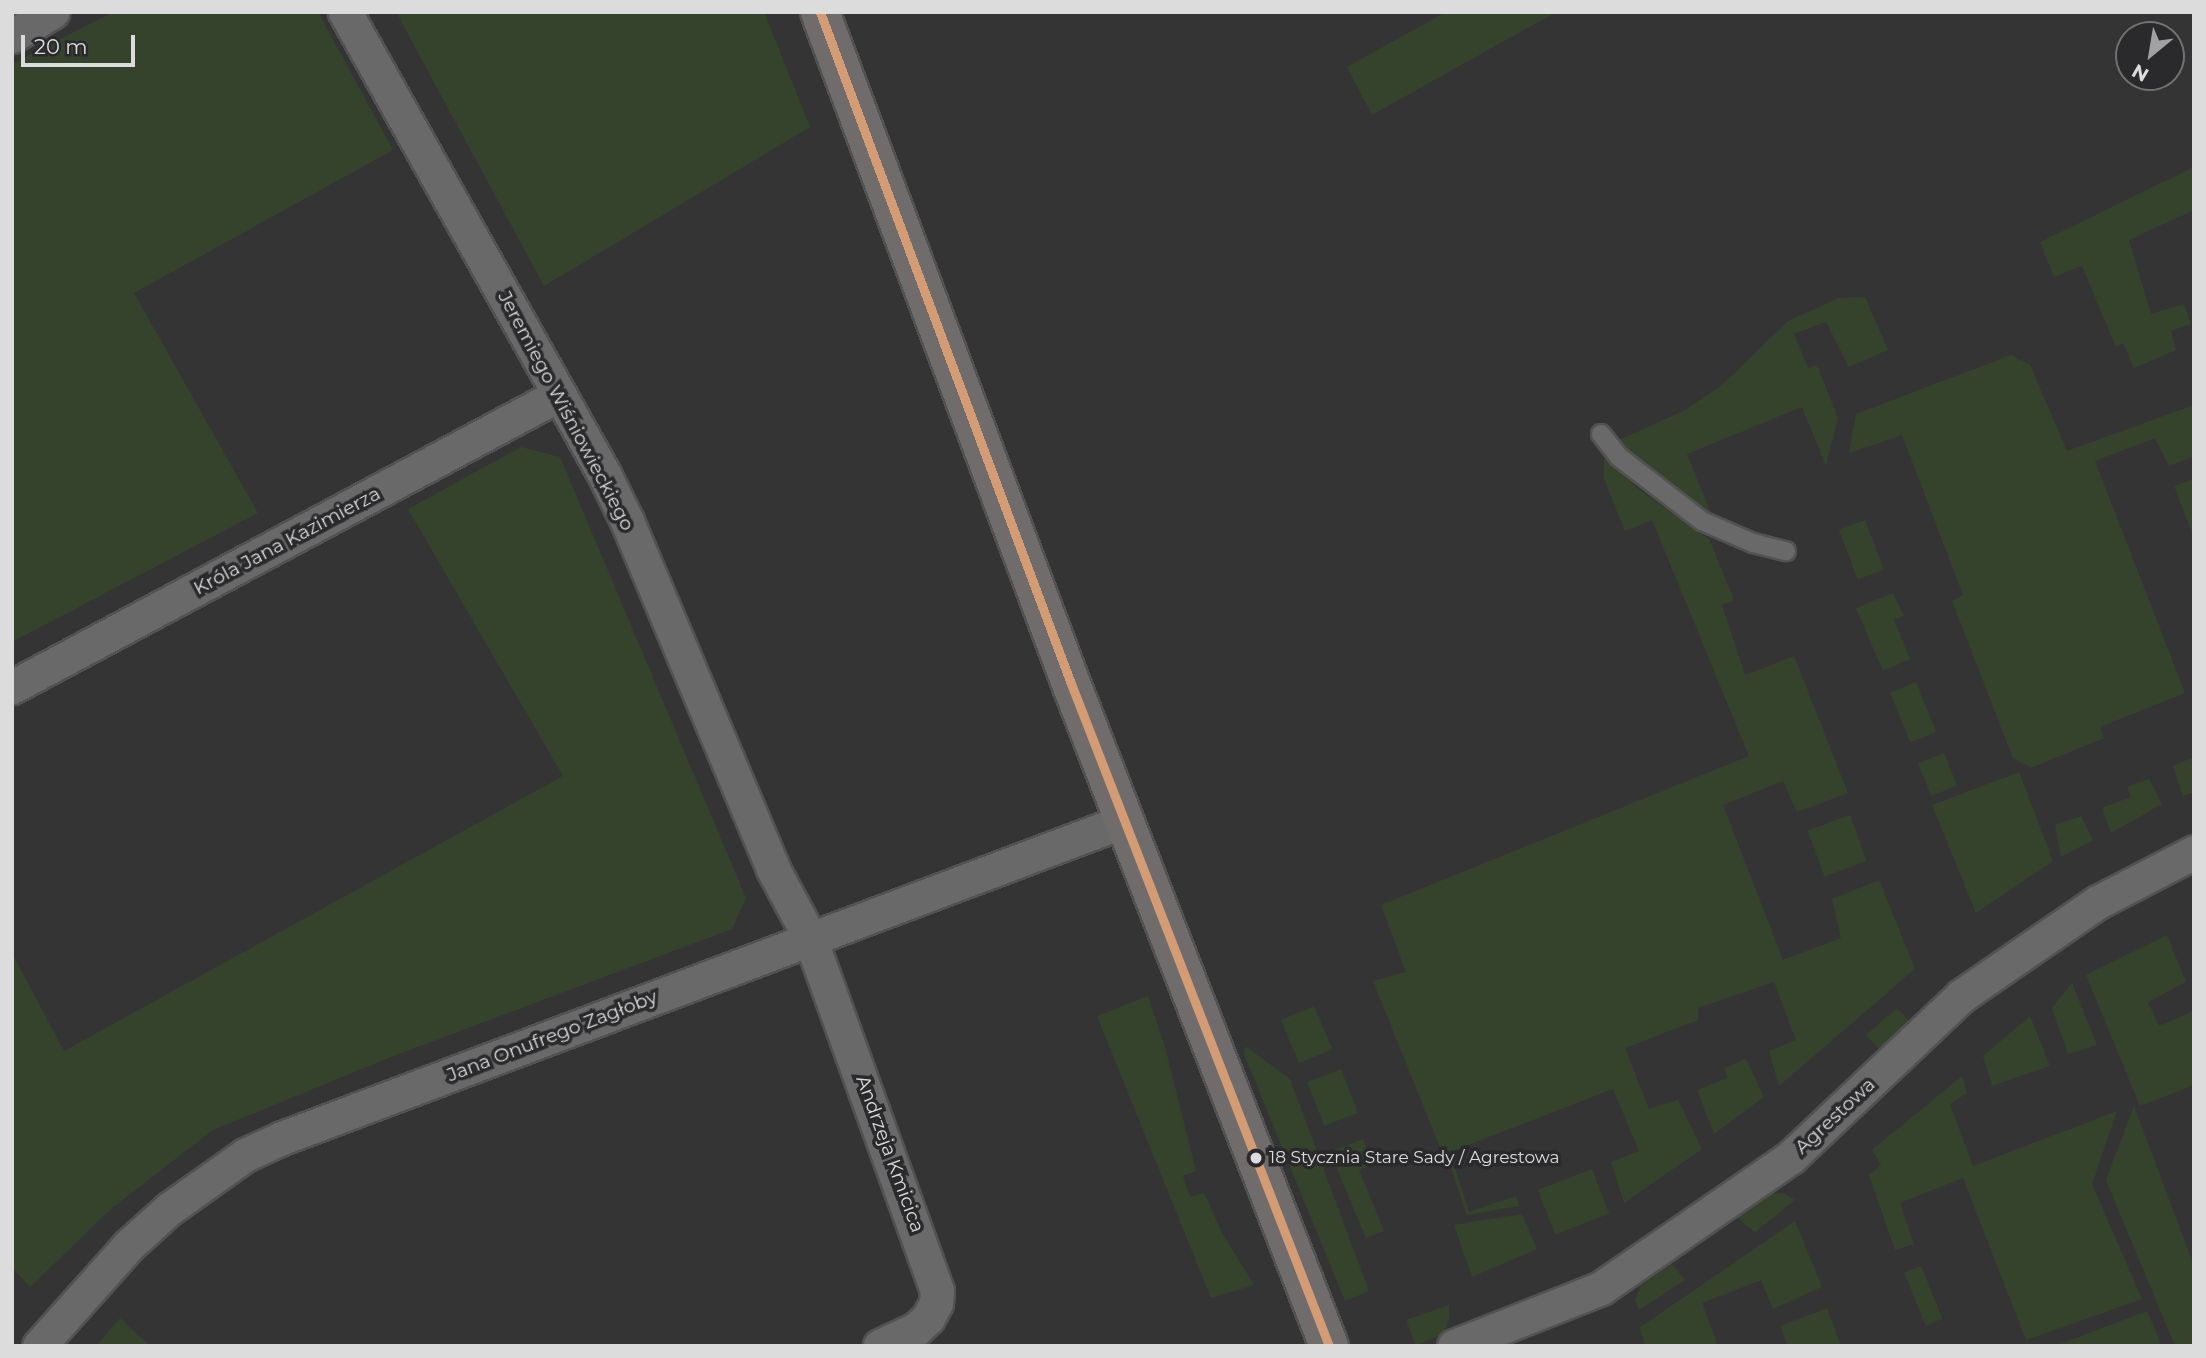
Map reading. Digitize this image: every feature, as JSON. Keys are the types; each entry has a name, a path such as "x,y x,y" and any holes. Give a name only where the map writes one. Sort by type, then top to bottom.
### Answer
{"main road":[{"path":"820,12 1124,821 1329,1346"}],"street":[{"path":"12,36 52,12"},
{"name":"Jeremiego Wiśniowieckiego","path":"345,12 560,394 627,522 773,869 810,938"},
{"name":"Króla Jana Kazimierza","path":"12,687 560,394"},
{"name":"Jana Onufrego Zagłoby","path":"39,1346 128,1246 200,1185 246,1155 282,1138 1124,821"},
{"name":"Agrestowa","path":"1454,1346 1601,1288 1791,1157 1961,996 2098,902 2194,852"},
{"name":"Andrzeja Kmicica","path":"810,938 937,1290 936,1303 928,1318 916,1329 880,1346"}],"lane":[{"path":"1601,433 1619,457 1702,521 1752,543 1786,551"}],"green space":[{"path":"113,12 318,12 393,150 134,293 258,513 12,642 12,64"},
{"path":"396,12 764,12 810,127 544,286"},
{"path":"1446,12 1556,12 1372,115 1347,67"},
{"path":"2194,167 2194,210 2129,240 2151,314 2184,304 2191,324 2171,331 2176,350 2134,368 2123,343 2116,347 2082,266 2054,277 2040,242"},
{"path":"1865,297 1888,350 1849,367 1826,322 1794,334 1808,368 1817,365 1838,418 1826,466 1802,407 1687,454 1711,513 1633,455 1621,473 1638,489 1709,539 1734,600 1722,605 1745,675 1794,656 1848,793 1797,812 1783,781 1723,805 1783,960 1841,938 1832,899 1879,880 1915,969 1779,1086 1769,1051 1796,1040 1774,982 1698,1008 1698,1020 1625,1048 1649,1109 1678,1100 1702,1149 1624,1203 1611,1162 1639,1151 1613,1089 1450,1152 1469,1212 1516,1196 1519,1206 1467,1215 1446,1153 1441,1150 1373,981 1406,972 1381,905 1749,756 1652,520 1625,531 1604,479 1604,460 1615,442 1685,410 1722,385 1788,321 1839,298"},
{"path":"2011,355 2030,365 2067,451 2194,405 2194,456 2169,466 2155,438 2095,461 2185,693 2100,727 2104,738 2031,768 2013,758 1952,601 1963,595 1902,435 1849,453 1856,414"},
{"path":"521,447 560,457 746,898 732,929 391,1057 213,1130 111,1209 30,1287 12,1268 12,953 64,1051 563,776 408,509"},
{"path":"2194,479 2194,538 2174,486"},
{"path":"1865,520 1884,569 1858,580 1839,530"},
{"path":"1893,593 1904,616 1894,620 1910,659 1883,671 1856,608"},
{"path":"1916,682 1936,732 1910,743 1890,692"},
{"path":"1944,753 1957,785 1931,796 1918,763"},
{"path":"2194,757 2194,792 2183,796 2173,766"},
{"path":"2019,772 2053,861 1976,913 1932,805"},
{"path":"2149,779 2162,804 2111,833 2102,808 2131,797 2127,787"},
{"path":"1850,815 1867,861 1824,876 1808,830"},
{"path":"2081,816 2093,840 2061,857 2055,825"},
{"path":"2167,935 2186,982 2148,1002 2159,1026 2194,1011 2194,1085 2140,1106 2086,975"},
{"path":"2072,983 2097,1045 2068,1054 2052,1008"},
{"path":"1148,996 1165,1047 1196,1171 1183,1176 1190,1197 1204,1193 1222,1233 1254,1285 1211,1298 1097,1016"},
{"path":"1314,1006 1332,1049 1299,1063 1281,1020"},
{"path":"1897,1008 1913,1025 1880,1050 1866,1035"},
{"path":"2030,1016 2050,1066 1992,1086 1983,1056"},
{"path":"1245,1046 1290,1079 1369,1291 1345,1301 1244,1054"},
{"path":"1746,1059 1764,1097 1714,1134 1697,1090 1727,1078 1725,1068"},
{"path":"1341,1069 1358,1113 1324,1126 1307,1082"},
{"path":"1962,1076 1967,1093 1950,1104 1973,1166 2117,1111 2092,1184 2142,1299 2026,1340 1963,1178 1900,1203 1914,1244 1895,1250 1869,1175 1881,1165 1872,1150"},
{"path":"2134,1106 2194,1266 2194,1344 2189,1346 2175,1346 2106,1180"},
{"path":"1363,1139 1373,1164 1359,1170 1384,1231 1366,1238 1330,1152"},
{"path":"1592,1169 1609,1214 1555,1235 1538,1190"},
{"path":"1783,1193 1795,1200 1755,1232 1736,1217 1763,1194"},
{"path":"1522,1214 1537,1249 1472,1277 1454,1225"},
{"path":"1795,1221 1822,1287 1773,1309 1761,1280 1702,1303 1718,1346 1646,1346 1639,1328"},
{"path":"1672,1264 1685,1280 1639,1310 1635,1300 1641,1285"},
{"path":"1921,1266 1942,1319 1926,1326 1904,1273"},
{"path":"1449,1305 1449,1321 1442,1334 1416,1346 1406,1320"},
{"path":"1827,1308 1841,1346 1788,1346 1780,1326"},
{"path":"2147,1311 2162,1346 2055,1346"},
{"path":"120,1318 150,1346 96,1346"}],"transit line":[{"path":"820,12 1070,681 1329,1346"}],"place":[{"name":"18 Stycznia Stare Sady / Agrestowa","path":"1256,1158"}]}
